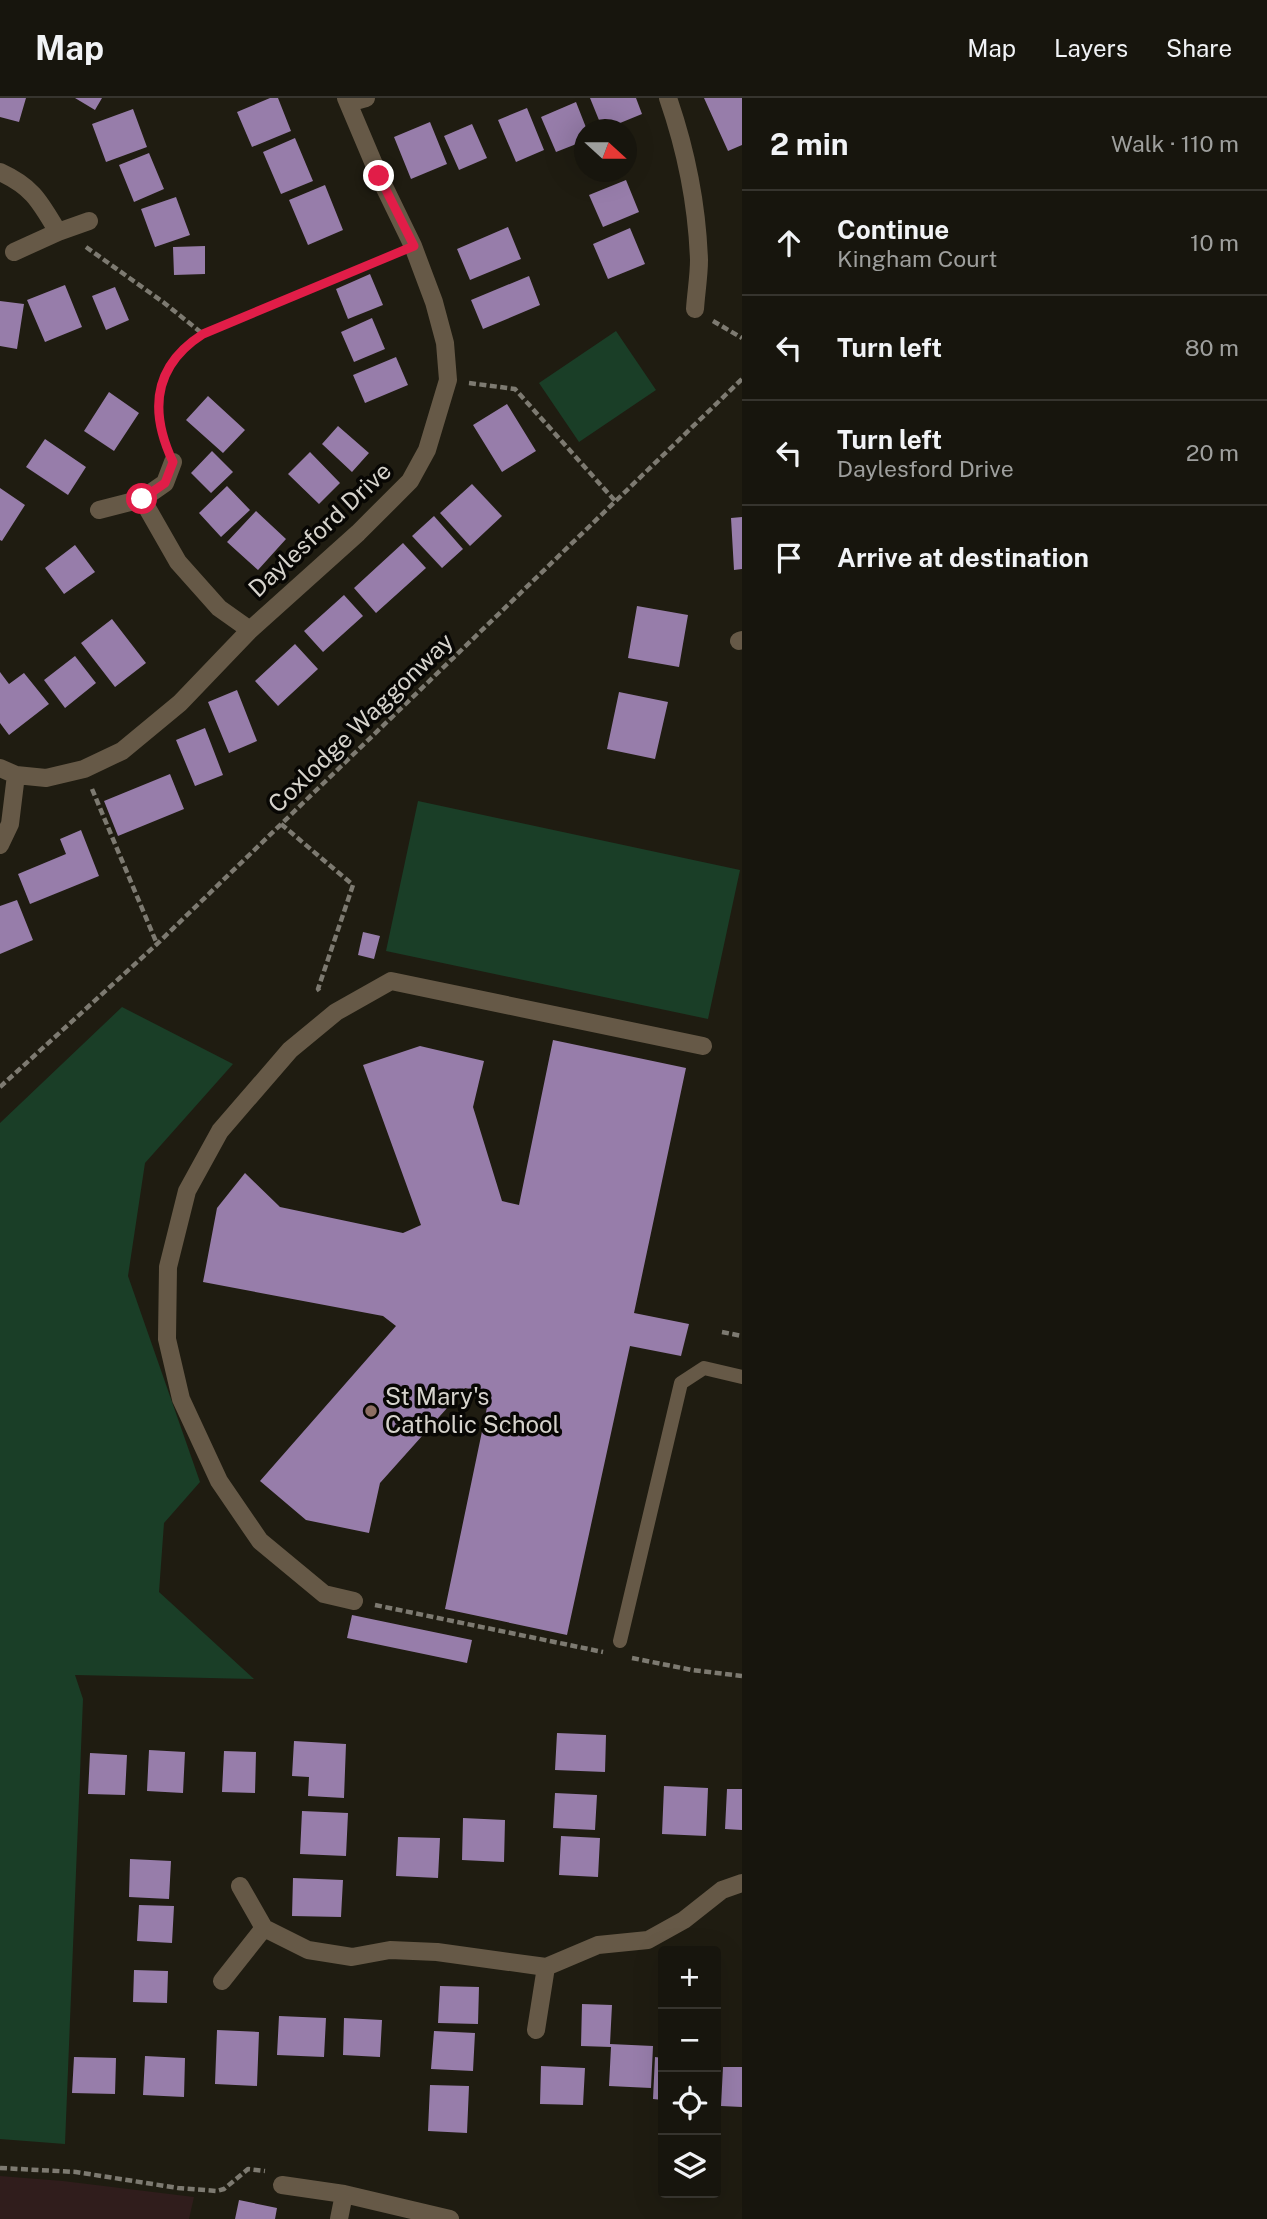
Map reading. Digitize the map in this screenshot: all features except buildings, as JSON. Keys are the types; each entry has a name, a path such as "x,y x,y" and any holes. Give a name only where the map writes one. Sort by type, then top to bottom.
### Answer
{"street":[{"path":"347,100 366,98"},
{"path":"668,98 682,138 695,207 699,262 695,309"},
{"name":"Daylesford Drive","path":"8,771 46,778 84,769 122,751 180,703 250,630 358,533 410,481 427,450 448,380 445,343 414,246 379,176 347,100"},
{"path":"0,172 20,181 37,198 58,232"},
{"path":"14,252 89,221"},
{"path":"99,510 142,499 165,483 173,462"},
{"path":"142,499 178,562 219,608 250,630"},
{"path":"0,845 10,824 8,771"},
{"path":"354,1601 324,1594 260,1541 219,1481 181,1399 167,1339 168,1267 187,1191 220,1131 290,1050 336,1012 391,981 703,1046"},
{"path":"240,1886 264,1928 308,1951 352,1957 390,1950 437,1952 546,1967 598,1945 649,1940 684,1920 722,1890 742,1883"},
{"path":"222,1981 264,1928"},
{"path":"536,2030 546,1967"},
{"path":"282,2185 344,2194 450,2219"},
{"path":"339,2219 344,2194"}],"lane":[{"path":"620,1641 681,1382 704,1368 742,1377"}],"path":[{"path":"58,232 95,253 203,334"},
{"path":"173,462 160,425 159,393 169,363 187,344 203,334 414,246"},
{"path":"695,309 742,338"},
{"name":"Coxlodge Waggonway","path":"0,1087 157,944 742,379"},
{"path":"448,380 515,388 615,502"},
{"path":"84,769 157,944"},
{"path":"281,824 353,885 318,989 336,1012"},
{"path":"722,1332 742,1336"},
{"path":"354,1601 604,1652"},
{"path":"629,1657 692,1670 742,1676"},
{"path":"0,2168 76,2172 178,2188 216,2190 224,2189 248,2169 265,2170 282,2185"}],"shaded area":[{"path":"0,2176 194,2197 189,2219 0,2219"}],"green space":[{"path":"616,331 656,390 579,442 539,383"},
{"path":"418,801 740,870 708,1019 386,951"},
{"path":"122,1007 233,1064 145,1163 128,1276 200,1482 164,1523 159,1592 254,1679 75,1675 83,1699 65,2144 0,2139 0,1123"}],"place":[{"name":"St Mary's Catholic School","path":"371,1411"}],"route":[{"path":"142,499 165,483 173,462 160,425 159,393 169,363 187,344 203,334 414,246 379,176"}]}
